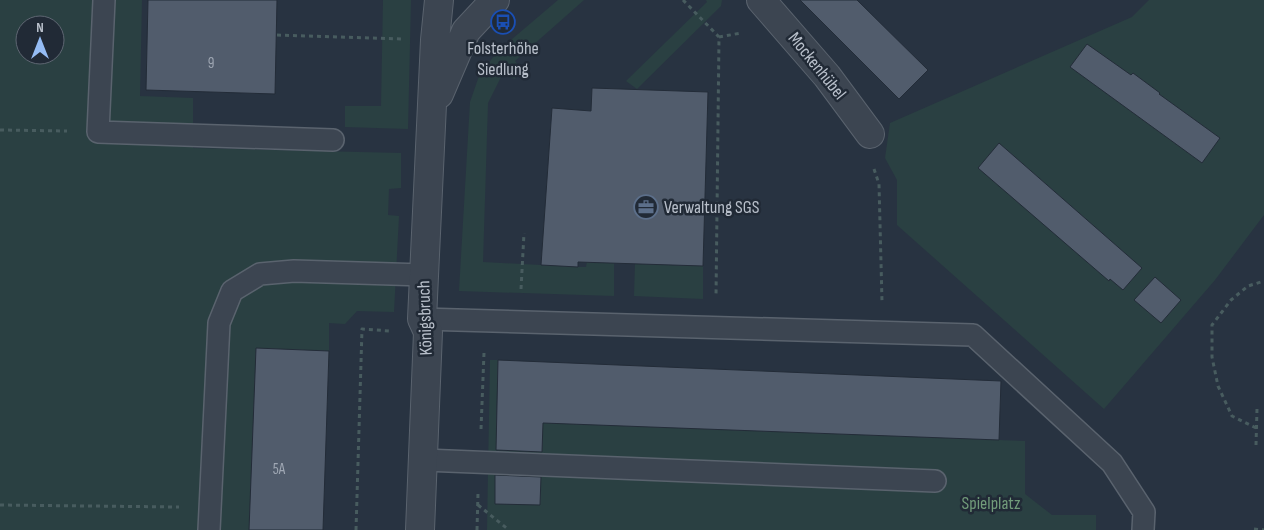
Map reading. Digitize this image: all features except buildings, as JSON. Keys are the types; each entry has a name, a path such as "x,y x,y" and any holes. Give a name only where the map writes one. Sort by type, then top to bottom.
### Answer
{"street":[{"name":"Königsbruch","path":"420,530 424,460 424,275 435,40 439,0"},
{"name":"Königsbruch","path":"433,107 466,31 495,0"},
{"name":"Mockenhübel","path":"761,0 827,76 870,134"}],"lane":[{"path":"104,0 98,132 333,140"},
{"path":"209,530 219,323 232,292 260,274 268,273 294,271 424,275"},
{"path":"425,325 486,321 973,335 1112,463 1144,512 1143,530"},
{"path":"424,460 935,481"}],"path":[{"path":"683,0 719,37 715,327"},
{"path":"719,37 741,32"},
{"path":"277,35 408,39"},
{"path":"0,130 98,132"},
{"path":"870,134 868,155 879,184 883,332"},
{"path":"521,292 524,232"},
{"path":"1256,428 1232,416 1218,386 1212,357 1212,325 1231,300 1248,286 1264,281"},
{"path":"477,530 486,321"},
{"path":"356,530 362,330 425,325"},
{"path":"1256,445 1257,409"},
{"path":"478,504 509,530"},
{"path":"0,505 210,507"},
{"path":"1254,530 1264,530"}],"green space":[{"path":"0,0 142,0 140,96 193,98 193,148 401,153 401,188 389,189 388,215 399,216 394,312 357,311 345,324 329,323 329,351 256,349 249,530 0,530"},
{"path":"383,0 411,0 408,129 345,127 345,106 381,106"},
{"path":"558,0 584,0 515,61 522,70 515,79 502,75 488,103 483,262 578,267 586,267 587,262 614,263 614,296 459,291 470,102 479,76 497,52"},
{"path":"706,0 722,0 721,6 637,89 626,81 707,2"},
{"path":"1149,0 1264,0 1264,215 1215,280 1104,409 897,225 897,180 885,158 890,123 1132,17"},
{"path":"635,264 703,266 703,299 634,296"},
{"name":"Spielplatz","path":"490,360 498,360 496,421 1025,441 1025,494 1052,515 1096,515 1096,530 487,530"}],"place":[{"name":"Folsterhöhe Siedlung","path":"503,22"},
{"name":"Verwaltung SGS","path":"646,207"}]}
